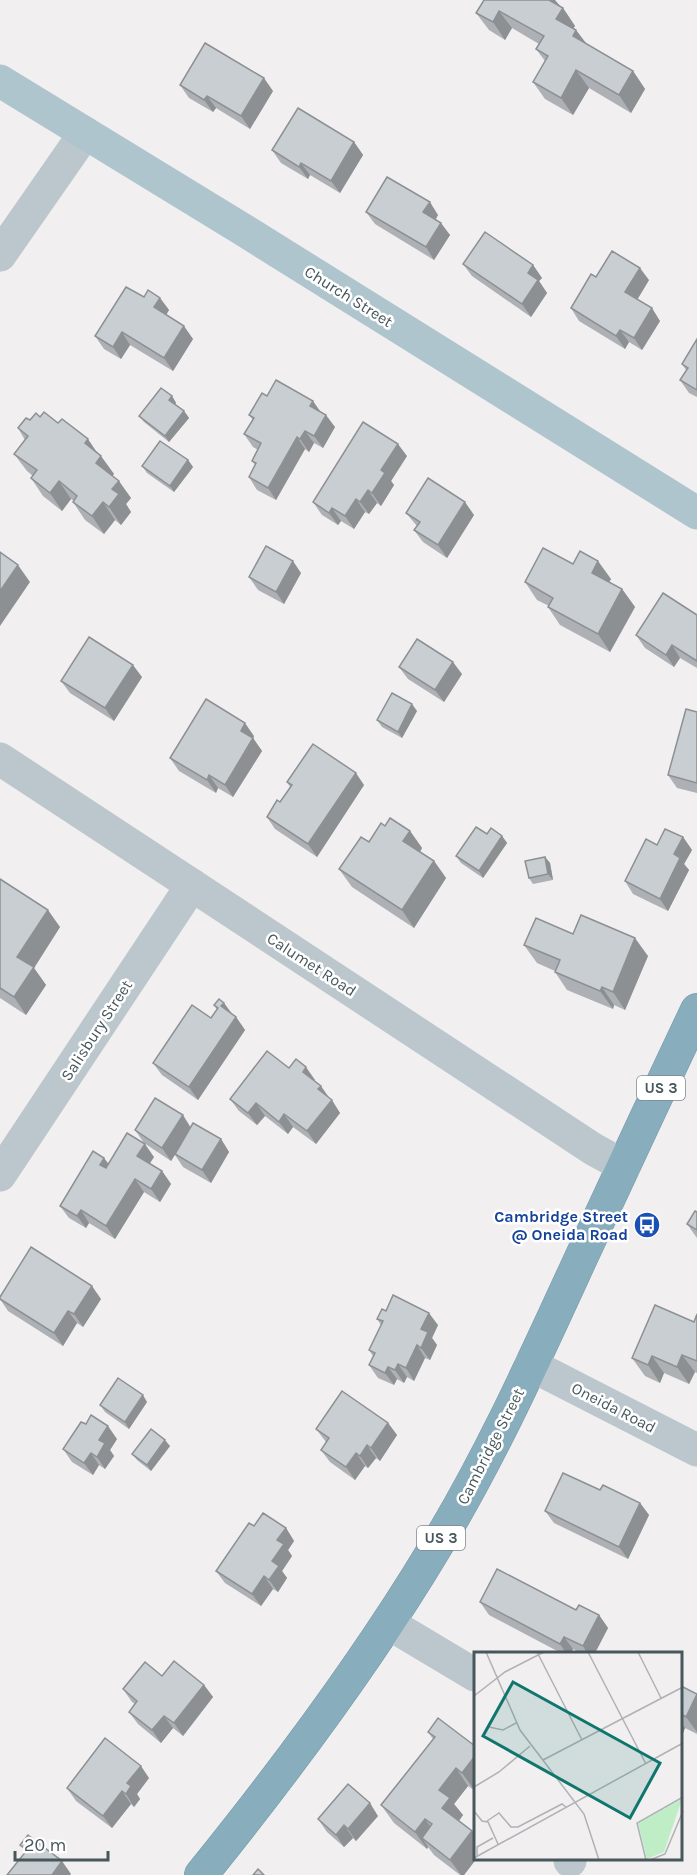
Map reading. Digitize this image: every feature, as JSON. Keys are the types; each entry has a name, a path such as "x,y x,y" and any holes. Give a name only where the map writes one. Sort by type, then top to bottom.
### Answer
{"highway":[{"name":"Cambridge Street","path":"201,1875 314,1730 356,1672 436,1547 484,1460 531,1365 697,1010"}],"main road":[{"name":"Church Street","path":"0,81 242,228 697,513"}],"street":[{"path":"0,255 85,133"},
{"name":"Calumet Road","path":"0,759 592,1149 624,1166"},
{"name":"Salisbury Street","path":"0,1175 192,885"},
{"name":"Oneida Road","path":"531,1365 697,1450"},
{"path":"388,1623 474,1674"}],"building":[{"path":"484,0 549,0 563,8 556,19 576,30 573,36 633,71 619,95 576,70 561,98 533,82 548,56 536,49 544,36 499,11 493,22 476,13"},
{"path":"205,43 264,78 241,116 207,96 204,100 180,85"},
{"path":"298,108 354,142 331,181 301,163 299,167 272,150"},
{"path":"387,177 430,202 423,212 441,223 426,247 366,212"},
{"path":"485,232 533,265 528,273 538,280 522,304 463,264"},
{"path":"612,251 640,268 625,292 652,308 634,338 620,330 616,336 571,308 591,274 596,277"},
{"path":"126,287 144,297 148,290 160,298 154,307 184,326 164,358 122,332 113,347 95,336"},
{"path":"697,339 697,390 680,380 688,368 682,364"},
{"path":"276,380 313,401 310,406 326,415 314,436 305,431 300,439 297,437 268,488 249,477 256,463 252,461 261,443 244,434 254,418 249,415 262,393 267,396"},
{"path":"161,388 172,396 169,400 184,411 165,436 139,416"},
{"path":"44,412 58,423 62,419 88,439 85,443 101,456 96,463 119,481 112,489 119,494 109,507 103,502 92,516 73,502 77,496 59,481 50,493 31,478 37,470 14,454 28,436 18,428 26,418 30,420 36,413 40,417"},
{"path":"363,422 398,444 381,470 385,473 372,493 368,490 360,502 356,499 345,516 332,508 329,513 313,502"},
{"path":"160,441 188,460 170,486 142,466"},
{"path":"428,478 465,502 438,545 414,530 420,522 406,513"},
{"path":"266,546 293,561 276,592 249,577"},
{"path":"543,548 573,564 580,551 598,561 592,573 622,589 598,634 548,607 553,598 525,582"},
{"path":"0,552 18,565 0,591"},
{"path":"663,593 697,615 697,661 672,645 666,655 636,635"},
{"path":"89,637 133,665 105,708 61,681"},
{"path":"417,639 453,662 435,690 399,667"},
{"path":"392,693 412,704 398,732 377,720"},
{"path":"206,699 245,723 241,731 253,738 225,785 209,775 207,780 170,758"},
{"path":"686,709 697,712 697,783 668,775"},
{"path":"313,744 356,773 308,844 267,817 277,800 280,802 292,785 287,782"},
{"path":"390,818 410,831 403,841 434,861 402,910 339,869 361,837 369,842 381,823 385,826"},
{"path":"476,827 487,834 491,828 502,836 479,871 456,856"},
{"path":"665,829 683,837 674,854 680,858 660,899 625,881 646,839 657,845"},
{"path":"545,857 548,874 529,878 525,861"},
{"path":"0,879 48,910 17,957 34,967 14,997 0,988"},
{"path":"581,915 635,938 613,992 602,987 600,991 555,972 560,960 524,945 536,918 573,934"},
{"path":"219,999 224,1003 221,1006 236,1017 189,1087 153,1063 192,1005 211,1018 218,1008 214,1005"},
{"path":"267,1051 289,1068 296,1059 306,1067 303,1072 321,1086 318,1089 332,1100 307,1131 284,1114 279,1122 256,1103 248,1113 230,1099"},
{"path":"155,1098 183,1115 162,1148 135,1130"},
{"path":"193,1123 221,1139 202,1170 175,1154"},
{"path":"127,1133 145,1144 137,1156 162,1171 151,1189 135,1179 106,1226 81,1210 77,1216 60,1206 93,1151 104,1158 100,1165 106,1168"},
{"path":"695,1211 697,1212 697,1230 687,1224"},
{"path":"31,1247 92,1286 74,1314 68,1311 54,1333 0,1299"},
{"path":"393,1295 429,1313 421,1329 428,1332 421,1348 417,1345 406,1368 398,1364 395,1370 388,1367 385,1373 369,1365 375,1353 369,1350 383,1321 377,1319 382,1309 386,1311"},
{"path":"655,1305 694,1322 697,1314 697,1361 682,1355 677,1367 652,1356 648,1365 632,1358"},
{"path":"118,1378 143,1395 125,1422 100,1405"},
{"path":"342,1391 388,1423 371,1448 367,1445 360,1456 356,1453 346,1467 321,1450 329,1438 316,1429"},
{"path":"91,1415 108,1426 99,1440 105,1443 97,1457 91,1453 84,1463 63,1449 81,1422 86,1424"},
{"path":"151,1429 165,1440 147,1465 132,1454"},
{"path":"563,1473 600,1490 603,1485 640,1503 619,1547 545,1511"},
{"path":"263,1513 286,1528 277,1540 284,1544 272,1561 279,1566 269,1580 264,1576 252,1594 216,1571 249,1523 254,1526"},
{"path":"497,1569 576,1610 579,1605 599,1615 583,1646 564,1637 560,1644 480,1602"},
{"path":"174,1661 204,1685 174,1723 164,1716 152,1730 129,1712 137,1701 123,1689 145,1662 162,1676"},
{"path":"682,1686 697,1694 686,1717 682,1715"},
{"path":"438,1718 474,1745 474,1757 462,1773 456,1768 439,1790 450,1798 442,1808 472,1831 450,1860 422,1838 432,1824 425,1819 415,1832 381,1805 435,1737 428,1732"},
{"path":"105,1738 141,1766 127,1783 131,1786 126,1794 122,1791 103,1816 67,1788"},
{"path":"348,1784 370,1803 348,1829 344,1825 336,1835 318,1819"},
{"path":"28,1835 62,1861 52,1875 7,1875 27,1850 20,1845"},
{"path":"258,1869 264,1875 253,1875"}],"place":[{"name":"Cambridge Street @ Oneida Road","path":"647,1225"}]}
